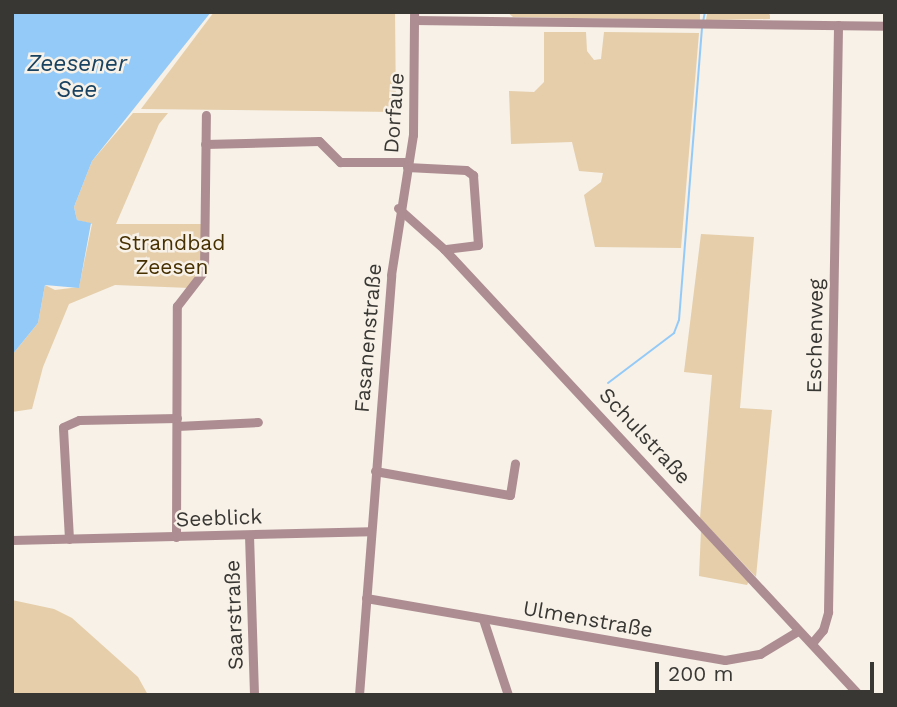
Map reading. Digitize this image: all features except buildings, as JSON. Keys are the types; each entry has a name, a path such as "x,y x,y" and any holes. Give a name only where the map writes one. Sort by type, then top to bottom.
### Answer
{"street":[{"path":"414,16 885,26"},
{"name":"Dorfaue","path":"398,208 414,124 414,16"},
{"name":"Eschenweg","path":"812,643 823,630 828,612 838,25"},
{"path":"176,537 177,306 204,271 206,115"},
{"path":"205,144 319,142 340,162 466,170 473,175 478,245 444,249"},
{"name":"Schulstraße","path":"398,208 444,249 725,546 798,631 859,695"},
{"name":"Fasanenstraße","path":"359,695 370,531 398,208"},
{"path":"69,539 63,427 79,420 258,422"},
{"path":"375,471 510,495 515,463"},
{"name":"Seeblick","path":"12,540 370,531"},
{"name":"Saarstraße","path":"249,535 254,695"},
{"name":"Ulmenstraße","path":"366,598 725,660 760,654 798,631"},
{"path":"483,619 508,695"}],"green space":[{"path":"214,12 395,12 396,112 141,109"},
{"path":"507,12 700,14 700,20 513,17"},
{"path":"707,14 769,14 770,19 706,20"},
{"path":"544,32 586,32 587,51 594,60 601,59 604,32 699,33 681,248 595,247 584,195 601,182 603,173 579,171 572,142 511,144 509,91 534,92 544,82"},
{"name":"Strandbad Zeesen","path":"133,113 168,113 159,124 116,224 204,224 204,270 190,288 115,285 69,304 43,367 32,409 12,412 12,355 38,323 45,285 55,290 79,287 92,224 77,220 74,207 92,161"},
{"path":"701,234 754,237 740,408 772,410 756,577 700,518 712,375 684,372"},
{"path":"701,531 749,581 747,585 699,576"},
{"path":"12,600 54,609 72,618 138,677 148,695 12,695"}],"water":[{"name":"Zeesener See","path":"12,12 211,12 92,161 74,207 77,220 91,223 79,288 45,285 38,323 12,355"}],"waterway":[{"path":"703,22 705,12"},
{"path":"608,383 674,333 679,320 702,27"}]}
